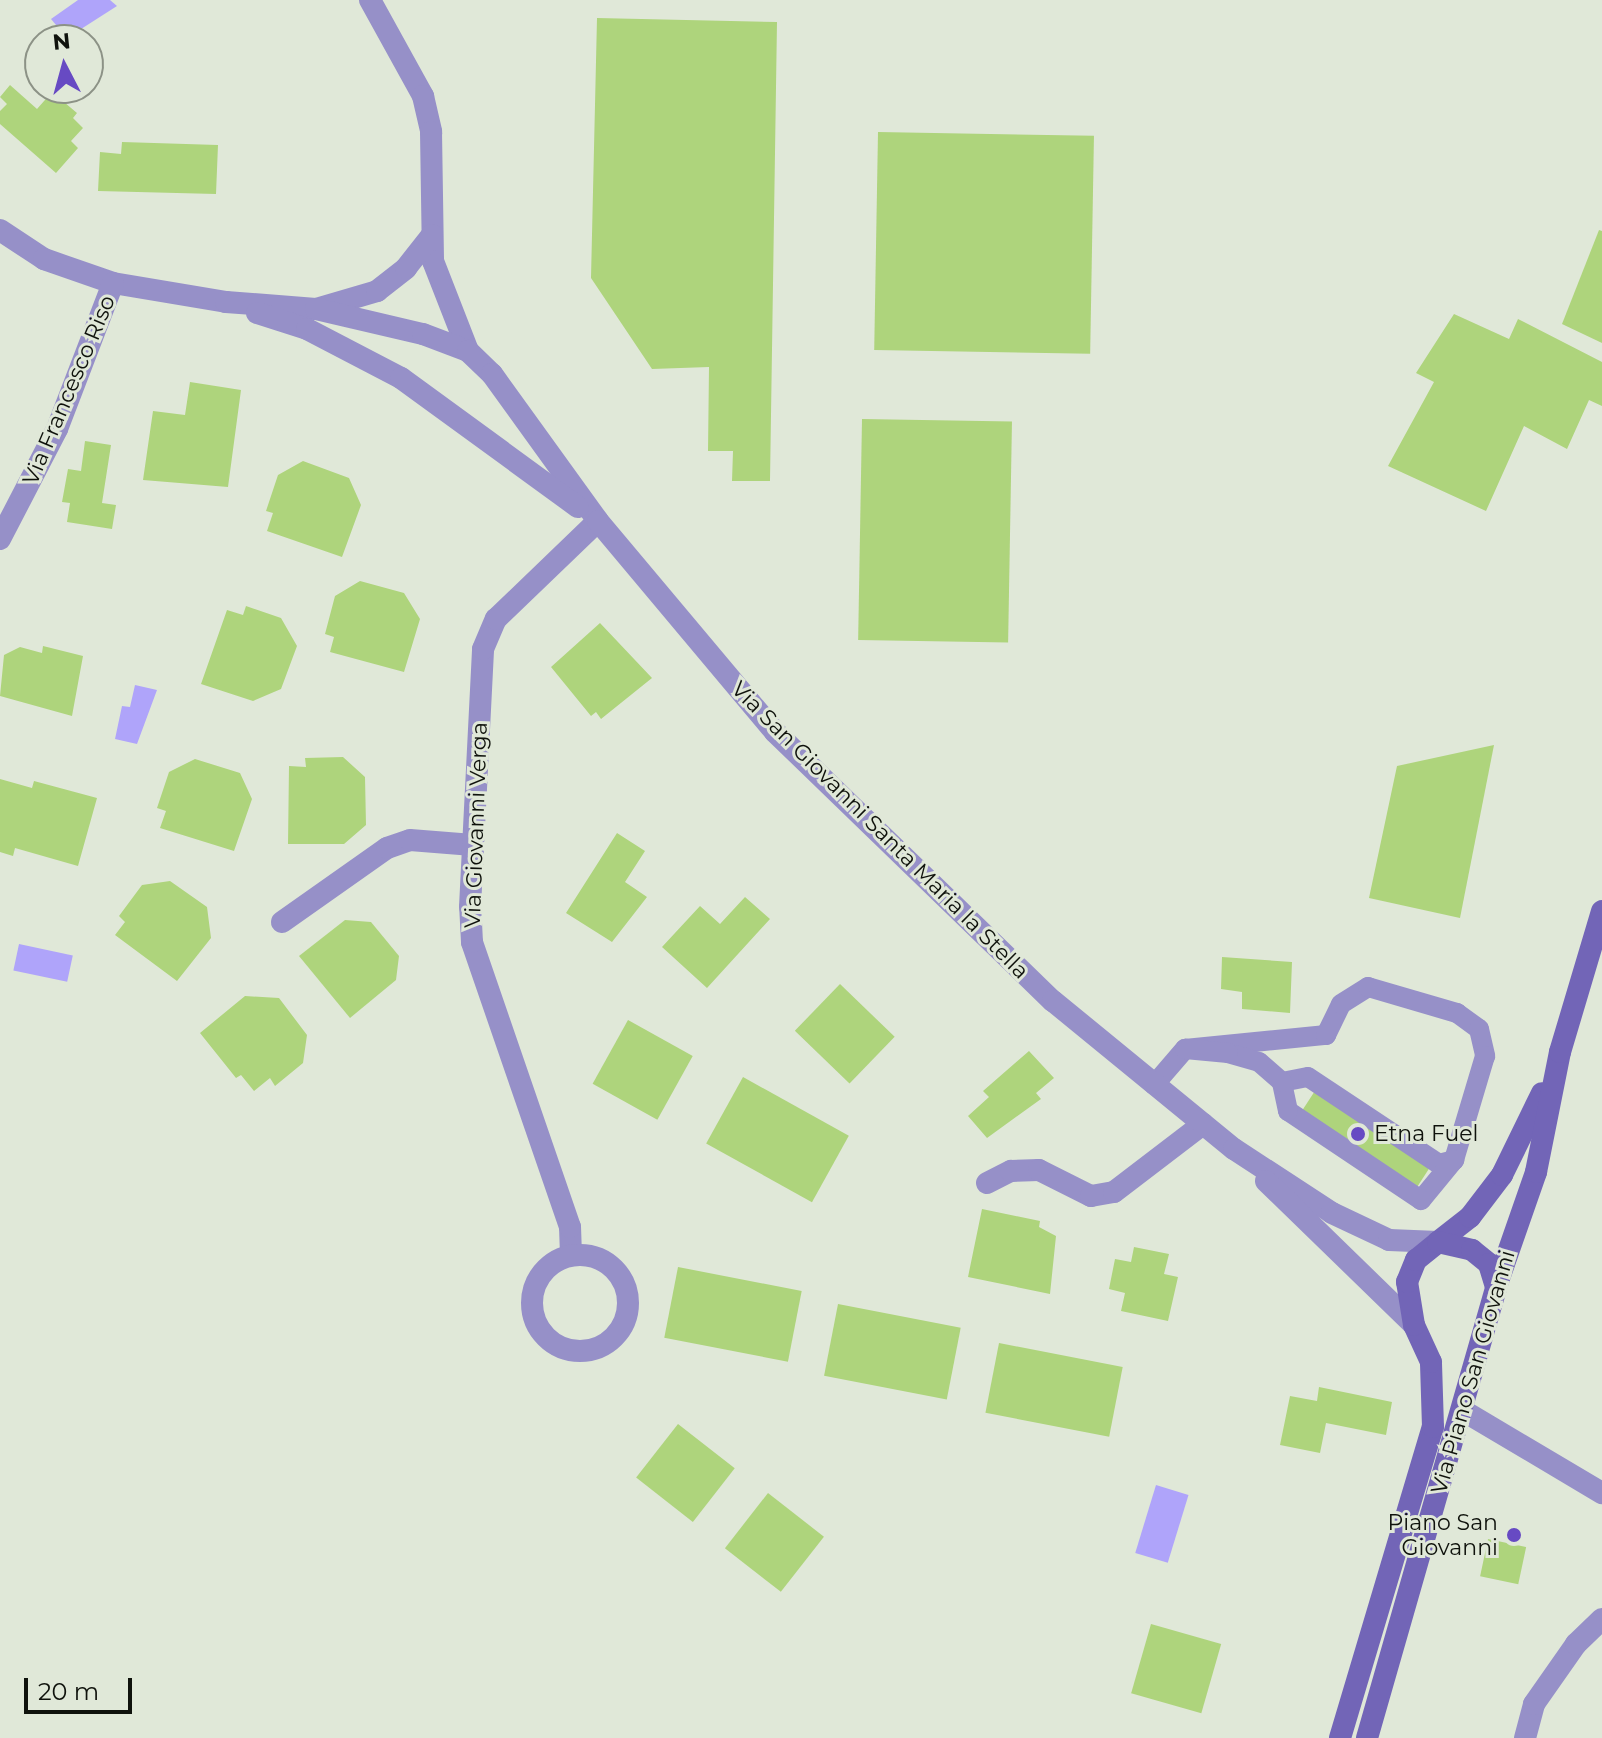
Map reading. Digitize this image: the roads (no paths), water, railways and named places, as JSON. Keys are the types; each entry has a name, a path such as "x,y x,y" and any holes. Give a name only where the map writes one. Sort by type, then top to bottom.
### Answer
{"main road":[{"path":"1560,1052 1602,911"},
{"name":"Via Piano San Giovanni","path":"1340,1738 1433,1427 1431,1362 1414,1325 1407,1282 1416,1260 1470,1217 1502,1175 1560,1052"},
{"name":"Via Piano San Giovanni","path":"1367,1738 1496,1287 1536,1172 1560,1052"},
{"path":"1438,1242 1472,1250 1489,1264 1496,1287"}],"street":[{"name":"Via San Giovanni Santa Maria la Stella","path":"370,0 423,96 431,132 433,261 468,351 492,374 598,521 775,732 1053,1001 1234,1149"},
{"path":"0,230 44,259 113,283 226,302 316,309 423,334 468,351"},
{"path":"316,309 377,291 406,268 432,235"},
{"name":"Via Francesco Riso","path":"0,539 57,429 113,283"},
{"path":"226,302 307,329 401,378 598,521"},
{"name":"Via Giovanni Verga","path":"571,1255 570,1227 472,942 473,845 483,649 496,619 598,521"},
{"path":"282,922 387,848 410,840 473,845"},
{"path":"987,1183 1011,1171 1039,1170 1091,1196 1114,1192 1203,1124"},
{"path":"1234,1149 1332,1213 1389,1240 1438,1242"},
{"path":"1234,1149 1414,1325"},
{"path":"571,1255 601,1259 623,1280 628,1309 616,1337 589,1352 559,1348 537,1327 531,1297 544,1270 571,1255"},
{"path":"1462,1410 1602,1493"},
{"path":"1525,1738 1534,1704 1576,1644 1602,1619"}],"lane":[{"path":"1154,1085 1185,1049 1311,1040 1326,1035 1341,1004 1368,987 1446,1008 1479,1029 1485,1056 1454,1160 1421,1200 1288,1111 1282,1082 1259,1062 1185,1049"},
{"path":"1282,1082 1308,1077 1439,1164 1454,1160"}],"place":[{"name":"Etna Fuel","path":"1358,1134"},
{"name":"Piano San Giovanni","path":"1514,1535"}]}
